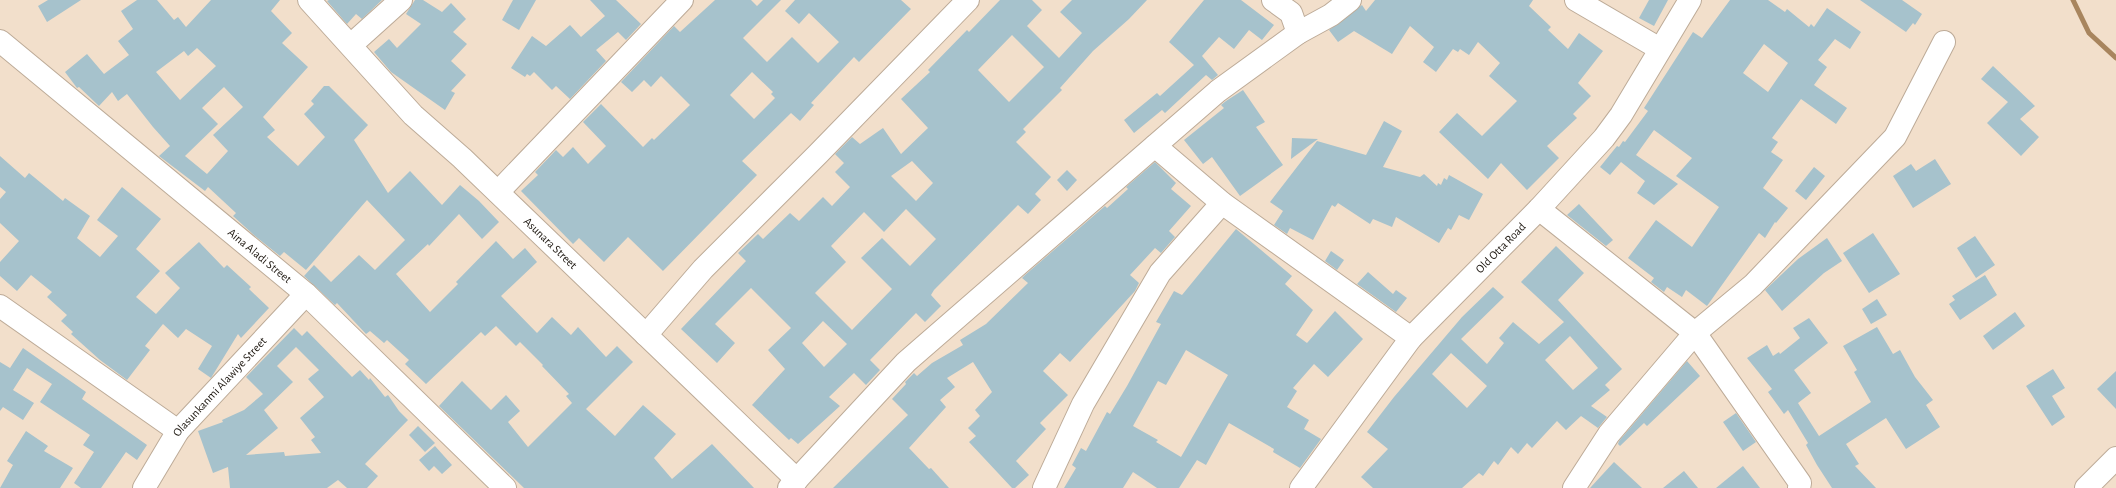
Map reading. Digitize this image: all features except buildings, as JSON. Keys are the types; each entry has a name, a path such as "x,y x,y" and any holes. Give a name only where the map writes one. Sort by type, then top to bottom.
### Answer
{"street":[{"name":"Asunara Street","path":"309,0 413,115 498,192 646,335 793,484"},
{"path":"351,45 401,0"},
{"path":"498,192 682,0"},
{"path":"646,335 703,269 818,154 968,0"},
{"path":"1273,0 1291,13 1298,33"},
{"path":"793,484 906,362 1218,91 1298,33 1331,15 1350,0"},
{"path":"1576,0 1660,49"},
{"name":"Old Otta Road","path":"1301,488 1411,338 1539,209 1604,138 1621,115 1690,0"},
{"name":"Aina Aladi Street","path":"0,41 306,294 505,488"},
{"path":"1574,488 1609,434 1695,334 1752,285 1895,137 1944,42"},
{"path":"1155,146 1222,203 1411,338"},
{"path":"1044,488 1083,404 1160,273 1222,203"},
{"path":"1539,209 1695,334 1800,483 1799,488"},
{"name":"Olasunkanmi Alawiye Street","path":"144,488 178,431 306,294"},
{"path":"3,314 178,431"},
{"path":"2086,488 2116,458"}],"waterway":[{"path":"2073,0 2089,33 2116,58"}]}
